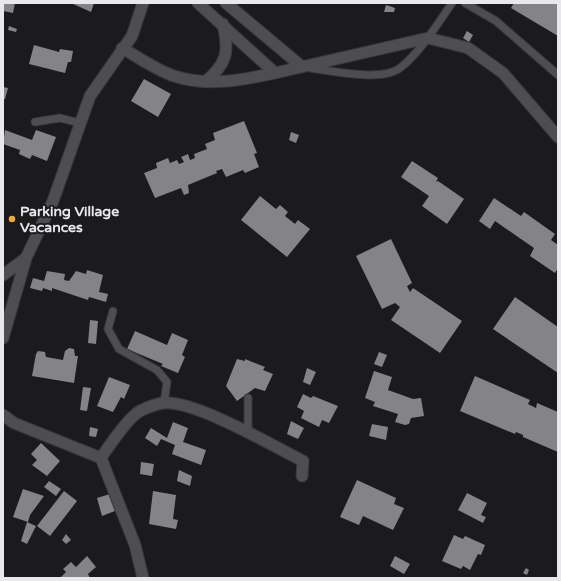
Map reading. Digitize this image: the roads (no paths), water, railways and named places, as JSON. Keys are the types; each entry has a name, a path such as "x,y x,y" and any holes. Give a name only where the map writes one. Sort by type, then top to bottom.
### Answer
{"street":[{"path":"3,338 26,258 53,201 90,96 122,48 132,36 143,3"},
{"path":"198,3 223,24 275,73"},
{"path":"226,3 301,66"},
{"path":"205,82 218,72 225,59 227,50 223,24"},
{"path":"122,48 174,76 205,82 237,80 275,73 428,38 468,48 503,73 558,137"},
{"path":"3,275 26,258"},
{"path":"101,458 116,437 139,411 164,403 191,407 248,433 303,462 302,476"},
{"path":"3,415 14,423 101,458 135,545 143,578"}],"lane":[{"path":"301,66 350,74 386,74 400,68 428,38 452,3"},
{"path":"465,3 496,21 558,75"},
{"path":"36,122 60,118 80,123"},
{"path":"112,311 108,328 119,349 157,370 167,382 164,403"},
{"path":"248,398 248,433"}],"place":[{"name":"Parking Village Vacances","path":"12,219"}]}
